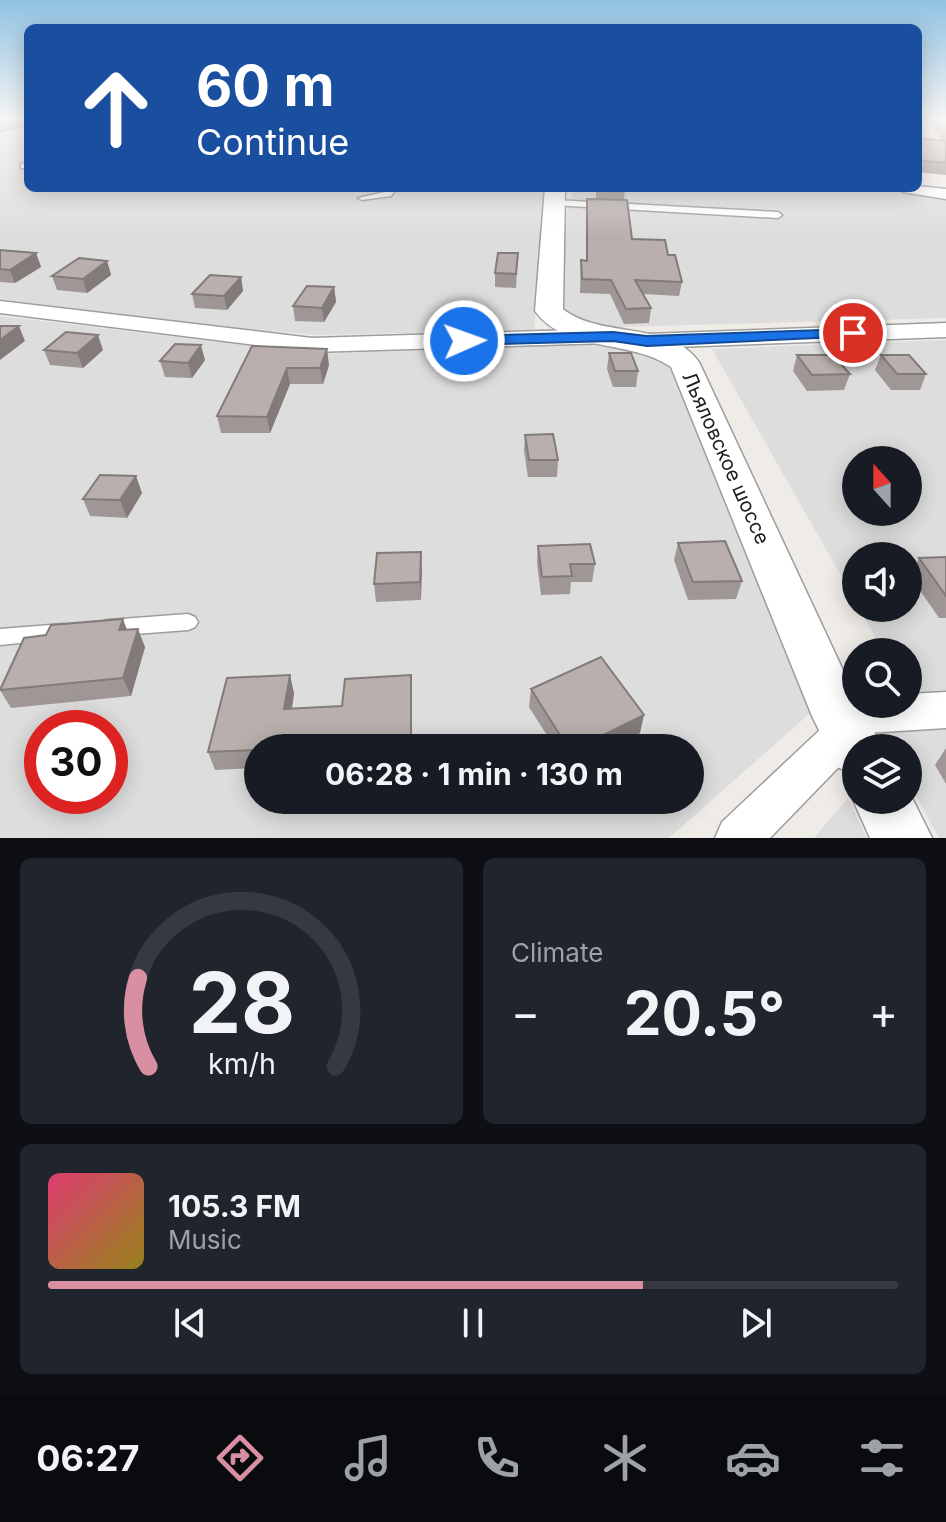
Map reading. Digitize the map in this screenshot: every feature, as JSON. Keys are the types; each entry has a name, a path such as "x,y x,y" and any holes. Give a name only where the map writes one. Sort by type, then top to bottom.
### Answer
{"street":[{"path":"922,191 946,194"},
{"name":"Льяловское шоссе","path":"555,196 549,311 558,322 671,351 684,362 847,732"},
{"path":"1,308 312,345 946,330"},
{"path":"738,838 847,732 946,710"},
{"path":"889,814 902,838"}],"lane":[{"path":"362,198 390,192"},
{"path":"555,196 778,215"},
{"path":"0,637 188,622"}],"shaded area":[{"path":"0,159 24,159 24,192 547,192 534,330 318,335 215,326 0,299"},
{"path":"573,192 913,192 946,196 946,318 613,327 579,319 561,305 567,212"},
{"path":"0,316 318,354 623,343 670,365 817,707 704,807 704,734 244,734 244,814 696,814 669,838 0,838"},
{"path":"946,340 946,694 922,695 922,638 876,638 867,622 922,622 922,542 842,542 842,577 712,349"},
{"path":"946,725 946,838 939,838 922,807 922,734 882,734 879,728"},
{"path":"842,805 842,814 856,814 867,838 814,838"}],"building":[{"path":"922,159 946,159 946,163 922,160"},
{"path":"587,199 627,200 632,239 665,240 668,255 675,255 682,282 635,280 651,308 626,309 611,280 582,279 581,260 587,261"},
{"path":"0,250 36,253 10,270 0,269"},
{"path":"498,253 518,253 516,274 495,273"},
{"path":"79,258 107,261 83,279 52,276"},
{"path":"210,275 241,277 224,296 192,294"},
{"path":"307,286 334,287 322,308 293,306"},
{"path":"0,326 19,326 0,340"},
{"path":"66,332 98,335 77,353 44,350"},
{"path":"175,344 201,345 188,363 160,361"},
{"path":"252,346 327,349 320,368 287,368 267,417 217,416"},
{"path":"609,353 631,353 638,371 615,371"},
{"path":"797,355 833,355 850,374 812,375"},
{"path":"881,355 909,355 926,374 897,374"},
{"path":"553,434 558,460 529,460 525,435"},
{"path":"100,475 136,476 120,500 83,499"},
{"path":"725,541 742,581 693,582 678,543"},
{"path":"590,544 595,564 570,564 572,576 542,577 538,546"},
{"path":"421,552 420,582 374,584 377,553"},
{"path":"946,557 946,596 922,562 922,558"},
{"path":"123,619 119,630 138,629 123,678 0,690 24,638 46,635 51,625"},
{"path":"601,657 644,715 605,734 559,734 531,689"},
{"path":"290,675 284,709 342,706 345,679 411,675 411,734 244,734 244,751 208,752 227,678"}],"route":[{"path":"464,341 613,336 647,341 853,333"}]}
